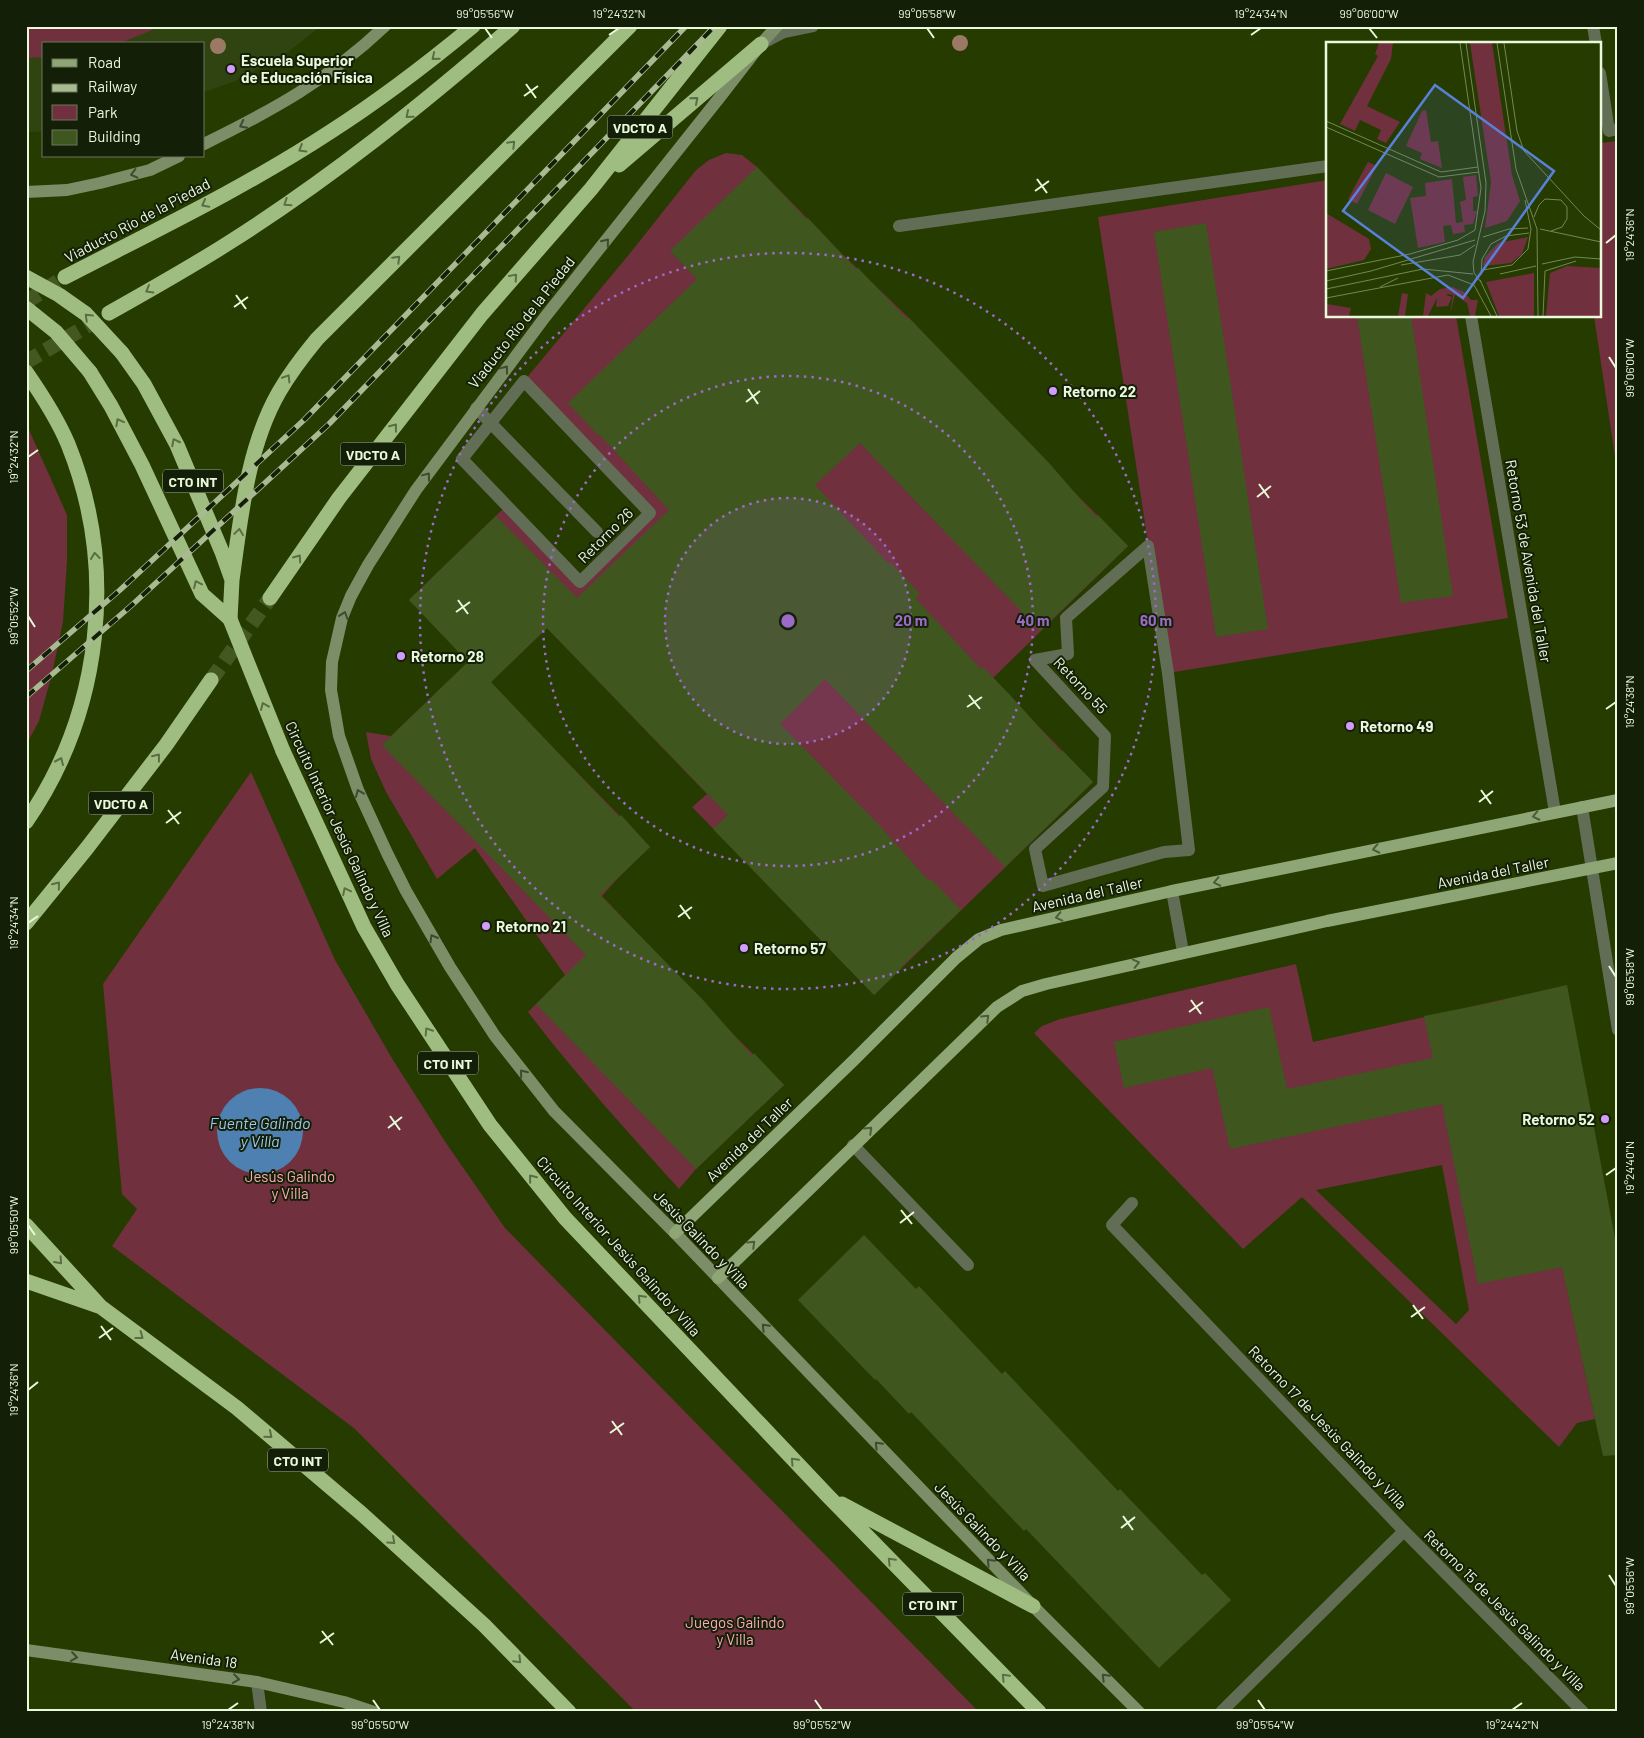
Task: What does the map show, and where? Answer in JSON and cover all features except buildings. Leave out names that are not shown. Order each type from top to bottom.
[{"type":"highway","name":"Viaducto Río de la Piedad","points":[[65,277],[248,181],[330,132],[420,69],[473,26]]},
{"type":"highway","points":[[109,313],[230,242],[327,176],[399,123],[512,26]]},
{"type":"highway","points":[[232,580],[240,525],[253,459],[265,422],[278,392],[296,365],[316,339],[630,26]]},
{"type":"highway","name":"Viaducto Río de la Piedad","points":[[270,598],[339,498],[476,322],[591,189],[720,26]]},
{"type":"highway","points":[[591,189],[761,44]]},
{"type":"highway","name":"CTO INT","points":[[26,277],[59,295],[86,314],[122,352],[144,384],[177,445],[203,503],[232,580],[230,619]]},
{"type":"highway","name":"CTO INT","points":[[26,308],[56,332],[90,372],[111,406],[142,465],[202,594],[230,619]]},
{"type":"highway","points":[[26,372],[45,399],[67,443],[80,478],[96,556],[97,605],[91,666],[77,720],[59,764],[38,804],[26,822]]},
{"type":"highway","name":"Circuito Interior Jesús Galindo y Villa","points":[[230,619],[282,751],[364,927],[397,984],[490,1125],[565,1218],[828,1496],[1039,1712]]},
{"type":"highway","name":"VDCTO A","points":[[26,923],[160,753],[211,680]]},
{"type":"highway","points":[[26,1225],[101,1307]]},
{"type":"highway","name":"CTO INT","points":[[26,1282],[101,1307],[237,1408],[362,1514],[484,1625],[569,1712]]},
{"type":"highway","points":[[828,1496],[1033,1606]]},
{"type":"main road","points":[[205,143],[278,106],[319,81],[358,52],[385,26]]},
{"type":"main road","name":"Viaducto Río de la Piedad","points":[[332,662],[342,618],[351,596],[368,565],[416,490],[545,317],[777,26]]},
{"type":"main road","points":[[26,192],[67,190],[100,183],[150,170],[175,158]]},
{"type":"main road","name":"Jesús Galindo y Villa","points":[[332,662],[331,690],[339,736],[358,790],[402,884],[450,967],[495,1036],[554,1110],[675,1233],[1033,1606],[1139,1712]]},
{"type":"main road","name":"Avenida del Taller","points":[[675,1233],[847,1067],[956,958],[979,939],[1001,930],[1172,891],[1618,800]]},
{"type":"main road","name":"Avenida del Taller","points":[[718,1278],[997,1007],[1022,991],[1183,952],[1618,863]]},
{"type":"main road","name":"Avenida 18","points":[[26,1650],[257,1682],[344,1702],[374,1712]]},
{"type":"street","points":[[761,44],[784,32],[813,26]]},
{"type":"street","points":[[1593,26],[1596,42]]},
{"type":"street","points":[[1602,87],[1609,131],[1618,129]]},
{"type":"street","points":[[900,226],[1326,166]]},
{"type":"street","name":"Retorno 53 de Avenida del Taller","points":[[1471,318],[1555,812]]},
{"type":"street","name":"Retorno 26","points":[[524,381],[650,513],[580,582],[462,459],[491,422],[524,381]]},
{"type":"street","points":[[476,408],[598,532]]},
{"type":"street","name":"Retorno 55","points":[[1148,546],[1168,672],[1189,850],[1164,852],[1043,886],[1035,849],[1103,787],[1105,736],[1035,660],[1068,654],[1066,618],[1148,546]]},
{"type":"street","points":[[1582,807],[1618,1030]]},
{"type":"street","points":[[1172,891],[1183,952]]},
{"type":"street","points":[[853,1145],[968,1265]]},
{"type":"street","name":"Retorno 17 de Jesús Galindo y Villa","points":[[1132,1204],[1112,1225],[1404,1530],[1221,1712]]},
{"type":"street","name":"Retorno 15 de Jesús Galindo y Villa","points":[[1404,1530],[1583,1712]]},
{"type":"street","points":[[257,1682],[261,1712]]},
{"type":"shaded area","name":"Escuela Superior de Educación Física","points":[[26,26],[321,26],[283,56],[233,82],[205,92],[205,42],[42,42],[42,131],[26,132]]},
{"type":"green space","points":[[26,26],[159,26],[123,42],[42,42],[42,57],[26,58]]},
{"type":"green space","points":[[1618,141],[1618,477],[1594,318],[1602,318],[1602,143]]},
{"type":"green space","points":[[726,153],[742,155],[757,167],[838,250],[909,318],[1075,493],[1128,546],[993,678],[1093,782],[874,995],[692,807],[707,794],[547,628],[490,683],[650,847],[602,896],[784,1085],[696,1169],[679,1189],[583,1080],[528,1012],[565,975],[475,848],[437,879],[386,792],[371,759],[366,732],[391,736],[469,661],[409,600],[506,506],[580,582],[650,513],[524,381],[696,170],[709,160]]},
{"type":"green space","points":[[1326,180],[1326,318],[1456,318],[1508,618],[1168,673],[1098,217]]},
{"type":"green space","points":[[26,423],[67,515],[67,561],[63,622],[52,674],[39,721],[26,745]]},
{"type":"green space","name":"Jesús Galindo y Villa","points":[[251,772],[335,960],[393,1060],[446,1143],[505,1228],[979,1712],[636,1712],[355,1429],[112,1246],[137,1209],[122,1194],[103,984]]},
{"type":"green space","points":[[1296,964],[1313,1042],[1505,999],[1595,1419],[1577,1423],[1559,1447],[1302,1197],[1243,1249],[1034,1033],[1042,1026],[1060,1019]],"holes":[[[1442,1165],[1469,1310],[1456,1324],[1316,1190]]]},
{"type":"water","name":"Fuente Galindo y Villa","points":[[260,1088],[284,1095],[296,1107],[303,1131],[296,1155],[284,1167],[260,1174],[236,1167],[224,1155],[217,1131],[224,1107],[236,1095]]},
{"type":"tunnel","points":[[26,302],[65,277]]},
{"type":"tunnel","points":[[26,362],[109,313]]},
{"type":"tunnel","points":[[211,680],[270,598]]},
{"type":"railway","points":[[26,671],[120,590],[305,419],[686,26]]},
{"type":"railway","points":[[26,697],[132,605],[329,424],[715,26]]},
{"type":"place","name":"Escuela Superior de Educación Física","points":[[231,69]]},
{"type":"place","name":"Retorno 22","points":[[1053,391]]},
{"type":"place","name":"Retorno 28","points":[[401,656]]},
{"type":"place","name":"Retorno 49","points":[[1350,726]]},
{"type":"place","name":"Retorno 21","points":[[486,926]]},
{"type":"place","name":"Retorno 57","points":[[744,948]]},
{"type":"place","name":"Retorno 52","points":[[1605,1119]]},
{"type":"park label","name":"Juegos Galindo y Villa","points":[[735,1630]]}]
